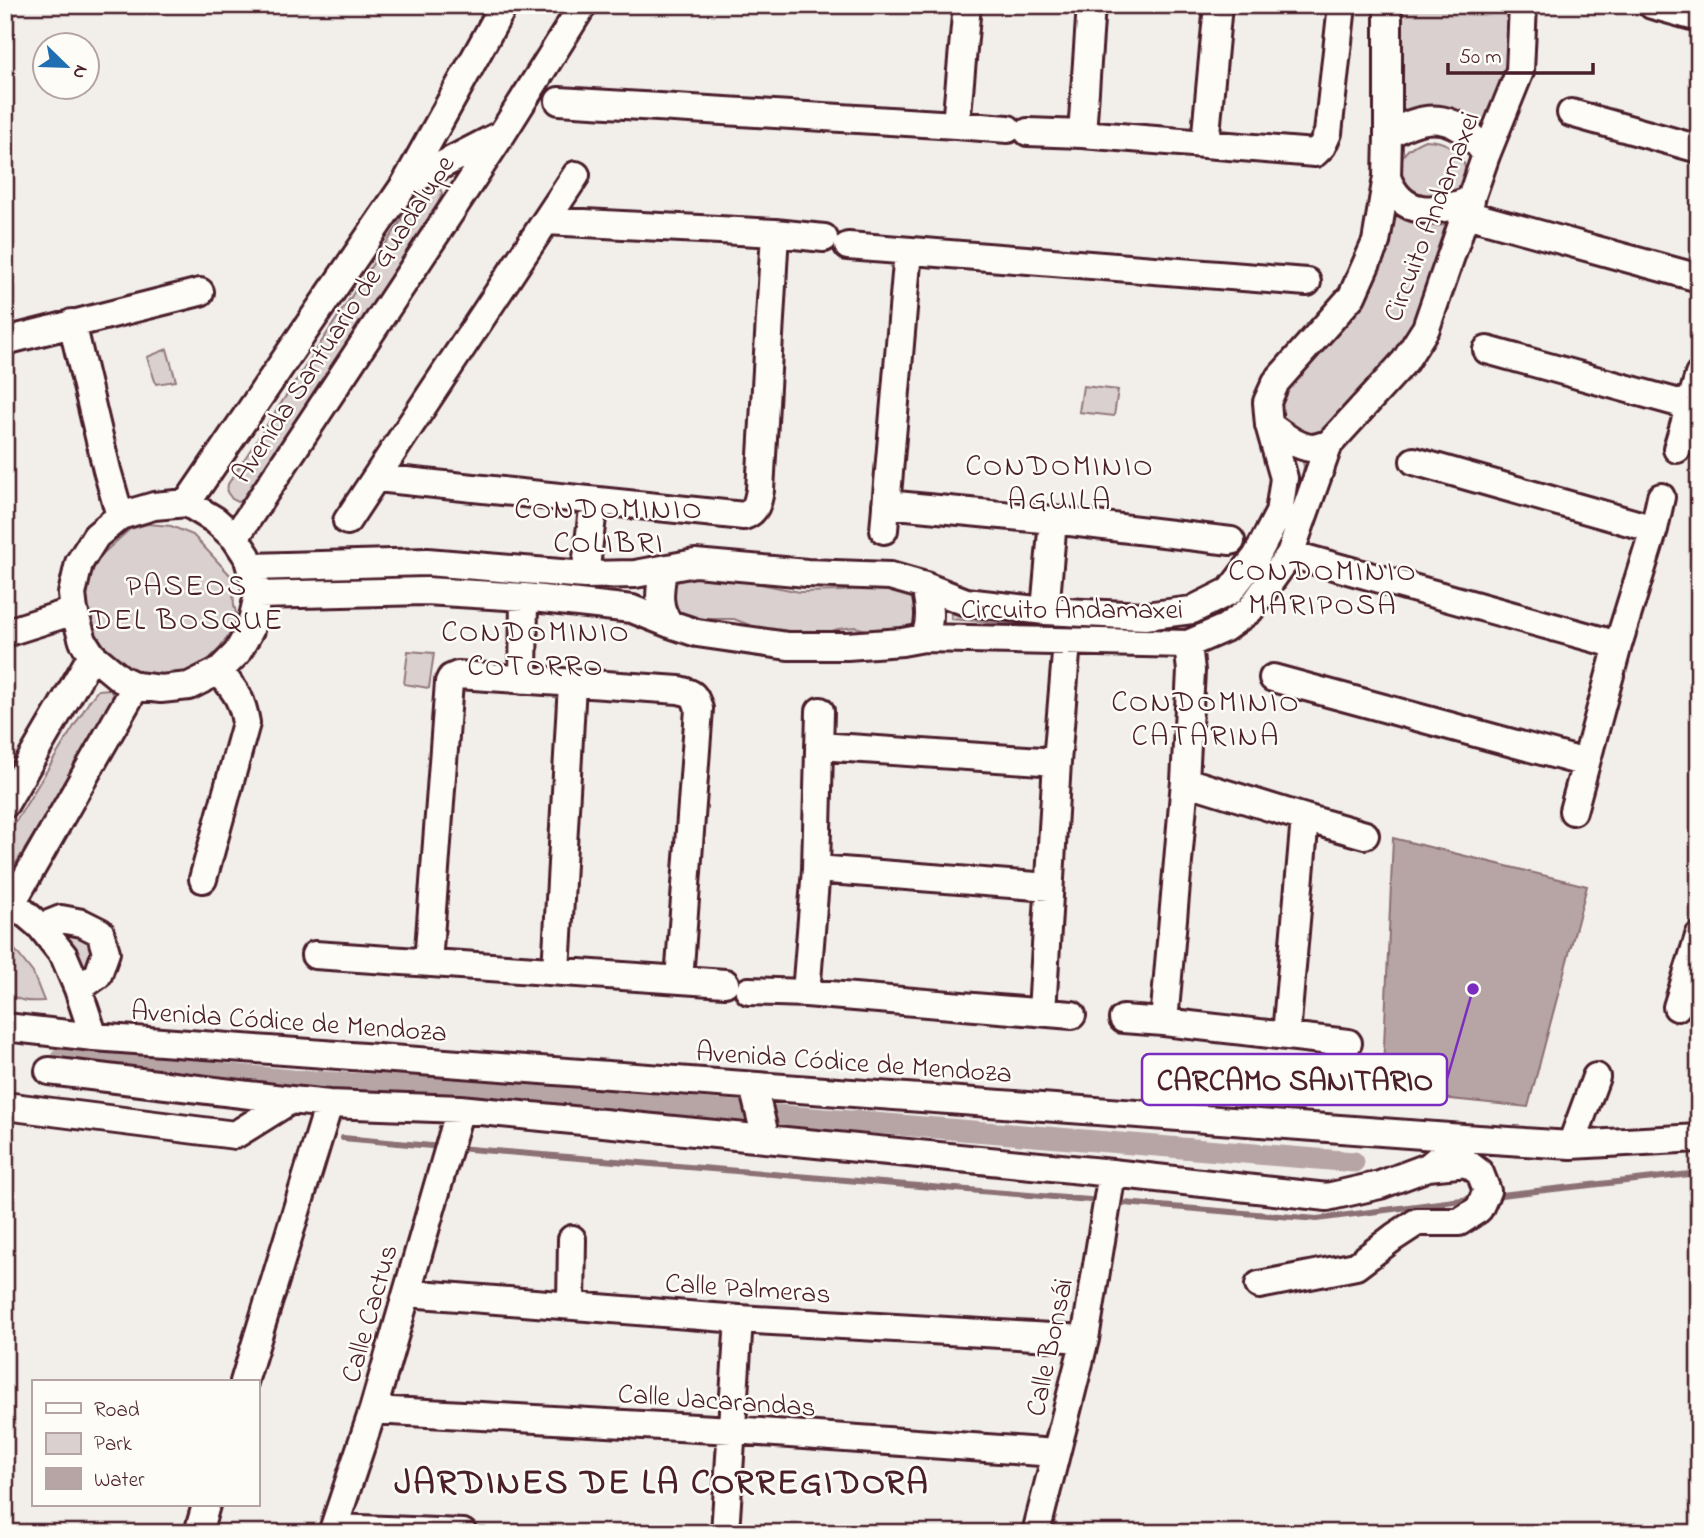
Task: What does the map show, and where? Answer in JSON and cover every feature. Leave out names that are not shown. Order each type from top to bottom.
[{"type":"street","points":[[405,184],[504,5]]},
{"type":"street","name":"Avenida Santuario de Guadalupe","points":[[235,538],[502,134],[583,5]]},
{"type":"street","points":[[956,125],[967,5]]},
{"type":"street","points":[[1082,134],[1091,5]]},
{"type":"street","points":[[1205,144],[1218,5]]},
{"type":"street","points":[[559,101],[956,125],[1315,153],[1328,133],[1342,5]]},
{"type":"street","name":"Circuito Andamaxei","points":[[251,567],[427,562],[585,575],[635,574],[695,563],[807,573],[890,576],[966,602],[1045,611],[1145,616],[1192,610],[1230,591],[1256,557],[1279,513],[1284,478],[1269,425],[1267,402],[1276,382],[1352,296],[1376,242],[1387,177],[1388,5]]},
{"type":"street","name":"Circuito Andamaxei","points":[[258,594],[426,591],[523,610],[632,609],[708,635],[788,646],[847,646],[923,638],[1066,655],[1188,644],[1225,628],[1250,610],[1290,554],[1329,444],[1405,362],[1426,328],[1473,211],[1486,155],[1520,71],[1523,5]]},
{"type":"street","points":[[1652,5],[1699,18]]},
{"type":"street","points":[[1571,113],[1699,149]]},
{"type":"street","points":[[1388,136],[1404,125],[1423,120],[1442,120],[1460,127],[1475,139],[1486,155]]},
{"type":"street","name":"Avenida Santuario de Guadalupe","points":[[187,503],[405,184],[502,134]]},
{"type":"street","points":[[436,168],[449,180],[455,205]]},
{"type":"street","points":[[347,520],[576,175]]},
{"type":"street","points":[[1387,177],[1391,189],[1403,201],[1418,209],[1436,211],[1452,207],[1473,211],[1699,278]]},
{"type":"street","points":[[546,221],[775,233],[908,251],[1307,282]]},
{"type":"street","points":[[377,478],[744,516],[754,511],[760,490],[775,233]]},
{"type":"street","points":[[884,530],[908,251]]},
{"type":"street","points":[[5,341],[200,292]]},
{"type":"street","points":[[72,323],[120,516]]},
{"type":"street","points":[[1487,350],[1690,406]]},
{"type":"street","points":[[1677,449],[1699,375]]},
{"type":"street","points":[[1269,425],[1288,439],[1313,449],[1329,444]]},
{"type":"street","points":[[1414,461],[1654,528]]},
{"type":"street","points":[[1573,811],[1661,498]]},
{"type":"street","points":[[585,575],[594,501]]},
{"type":"street","points":[[187,503],[215,520],[235,538],[247,556],[258,594],[250,630],[237,653],[219,671],[189,686],[161,689],[136,686],[121,679],[92,655],[83,641],[72,594],[79,563],[96,536],[120,516],[154,506],[187,503]]},
{"type":"street","points":[[886,504],[1231,541]]},
{"type":"street","points":[[1045,611],[1053,520]]},
{"type":"street","points":[[1290,554],[1618,645]]},
{"type":"street","points":[[663,570],[659,596],[666,620],[670,624]]},
{"type":"street","points":[[923,638],[930,619],[925,586]]},
{"type":"street","points":[[523,610],[523,680]]},
{"type":"street","points":[[5,632],[74,611]]},
{"type":"street","points":[[1164,1022],[1185,780],[1191,671],[1188,644]]},
{"type":"street","points":[[5,804],[92,655]]},
{"type":"street","points":[[1042,1012],[1066,655]]},
{"type":"street","points":[[203,879],[246,723],[244,708],[238,695],[219,671]]},
{"type":"street","points":[[428,963],[449,682],[458,675],[678,690],[689,692],[695,697],[699,709],[679,980]]},
{"type":"street","points":[[1273,678],[1586,763]]},
{"type":"street","points":[[556,971],[572,684]]},
{"type":"street","points":[[94,1037],[64,956],[41,927],[9,909],[136,686]]},
{"type":"street","points":[[806,993],[816,869],[820,711]]},
{"type":"street","points":[[819,746],[1057,762]]},
{"type":"street","points":[[1185,780],[1365,835]]},
{"type":"street","points":[[1286,1035],[1306,818]]},
{"type":"street","points":[[816,869],[1049,887]]},
{"type":"street","points":[[41,927],[61,919],[82,923],[100,932],[106,952],[98,975],[78,989]]},
{"type":"street","points":[[1677,1007],[1698,942]]},
{"type":"street","points":[[315,955],[679,980],[1072,1015]]},
{"type":"street","points":[[1123,1018],[1348,1043]]},
{"type":"street","name":"Avenida Códice de Mendoza","points":[[7,1026],[94,1037],[1464,1138],[1572,1144],[1699,1138]]},
{"type":"street","points":[[49,1071],[328,1104],[460,1109],[1112,1173],[1327,1197],[1380,1185],[1428,1167],[1467,1163],[1480,1173],[1487,1191],[1479,1209],[1459,1222],[1417,1222],[1356,1266],[1259,1285]]},
{"type":"street","points":[[1572,1144],[1596,1077]]},
{"type":"street","points":[[753,1086],[766,1139]]},
{"type":"street","points":[[5,1106],[235,1135],[291,1100]]},
{"type":"street","points":[[245,1380],[328,1104]]},
{"type":"street","name":"Calle Cactus","points":[[333,1531],[373,1410],[460,1109]]},
{"type":"street","points":[[1428,1167],[1464,1138]]},
{"type":"street","name":"Calle Bonsái","points":[[1036,1533],[1085,1339],[1112,1173]]},
{"type":"street","points":[[571,1306],[572,1239]]},
{"type":"street","name":"Calle Palmeras","points":[[407,1293],[739,1319],[1085,1339]]},
{"type":"street","points":[[725,1533],[739,1319]]},
{"type":"street","name":"Calle Jacarandas","points":[[373,1410],[1056,1452]]},
{"type":"street","points":[[198,1533],[206,1506]]},
{"type":"street","points":[[333,1531],[463,1533]]},
{"type":"green space","points":[[1396,5],[1512,5],[1508,58],[1480,132],[1460,116],[1441,107],[1421,107],[1397,117]]},
{"type":"green space","points":[[1425,140],[1450,146],[1464,162],[1464,183],[1448,203],[1405,194],[1400,168],[1403,155]]},
{"type":"green space","points":[[428,184],[438,185],[442,193],[438,203],[245,500],[238,502],[232,499],[227,492],[228,484],[420,192]]},
{"type":"green space","points":[[1392,210],[1420,224],[1451,224],[1412,332],[1392,365],[1320,435],[1295,431],[1277,413],[1282,392],[1347,324],[1364,298]]},
{"type":"green space","points":[[167,349],[176,381],[156,384],[147,357]]},
{"type":"green space","points":[[1083,386],[1118,390],[1114,416],[1079,412]]},
{"type":"green space","points":[[1302,456],[1312,457],[1280,559],[1244,602],[1203,624],[1161,634],[951,619],[951,613],[1119,629],[1160,626],[1263,567],[1278,544],[1295,507],[1304,467]]},
{"type":"green space","points":[[148,524],[171,526],[193,535],[232,577],[237,617],[231,632],[202,666],[188,674],[155,679],[122,664],[95,636],[81,599],[98,558],[130,529]]},
{"type":"green space","points":[[716,575],[800,592],[843,591],[876,584],[921,598],[919,629],[882,634],[855,627],[838,629],[811,638],[770,633],[734,619],[683,616],[672,605],[671,589],[682,577]]},
{"type":"green space","points":[[408,651],[434,653],[429,688],[404,684]]},
{"type":"green space","points":[[110,689],[115,700],[110,711],[5,881],[5,839],[90,700],[98,690]]},
{"type":"green space","points":[[66,933],[85,937],[91,948],[89,963],[84,966],[73,956],[66,942]]},
{"type":"green space","points":[[15,950],[33,973],[44,1001],[23,1001],[5,991],[5,960]]},
{"type":"water","points":[[1393,838],[1587,886],[1528,1107],[1382,1092]]},
{"type":"waterway","points":[[61,1058],[293,1080],[475,1090],[744,1112]]},
{"type":"waterway","points":[[776,1115],[1354,1162]]},
{"type":"waterway","points":[[343,1138],[442,1147]]},
{"type":"waterway","points":[[457,1148],[1102,1201]]},
{"type":"waterway","points":[[1492,1196],[1699,1173]]},
{"type":"waterway","points":[[1112,1202],[1317,1219],[1477,1198]]},
{"type":"place","name":"CARCAMO SANITARIO","points":[[1473,989]]},
{"type":"district","name":"CONDOMINIO AGUILA","points":[[1060,482]]},
{"type":"district","name":"CONDOMINIO COLIBRI","points":[[609,525]]},
{"type":"district","name":"CONDOMINIO MARIPOSA","points":[[1323,587]]},
{"type":"district","name":"PASEOS DEL BOSQUE","points":[[187,602]]},
{"type":"district","name":"CONDOMINIO COTORRO","points":[[536,648]]},
{"type":"district","name":"CONDOMINIO CATARINA","points":[[1206,718]]},
{"type":"district","name":"JARDINES DE LA CORREGIDORA","points":[[662,1481]]}]
